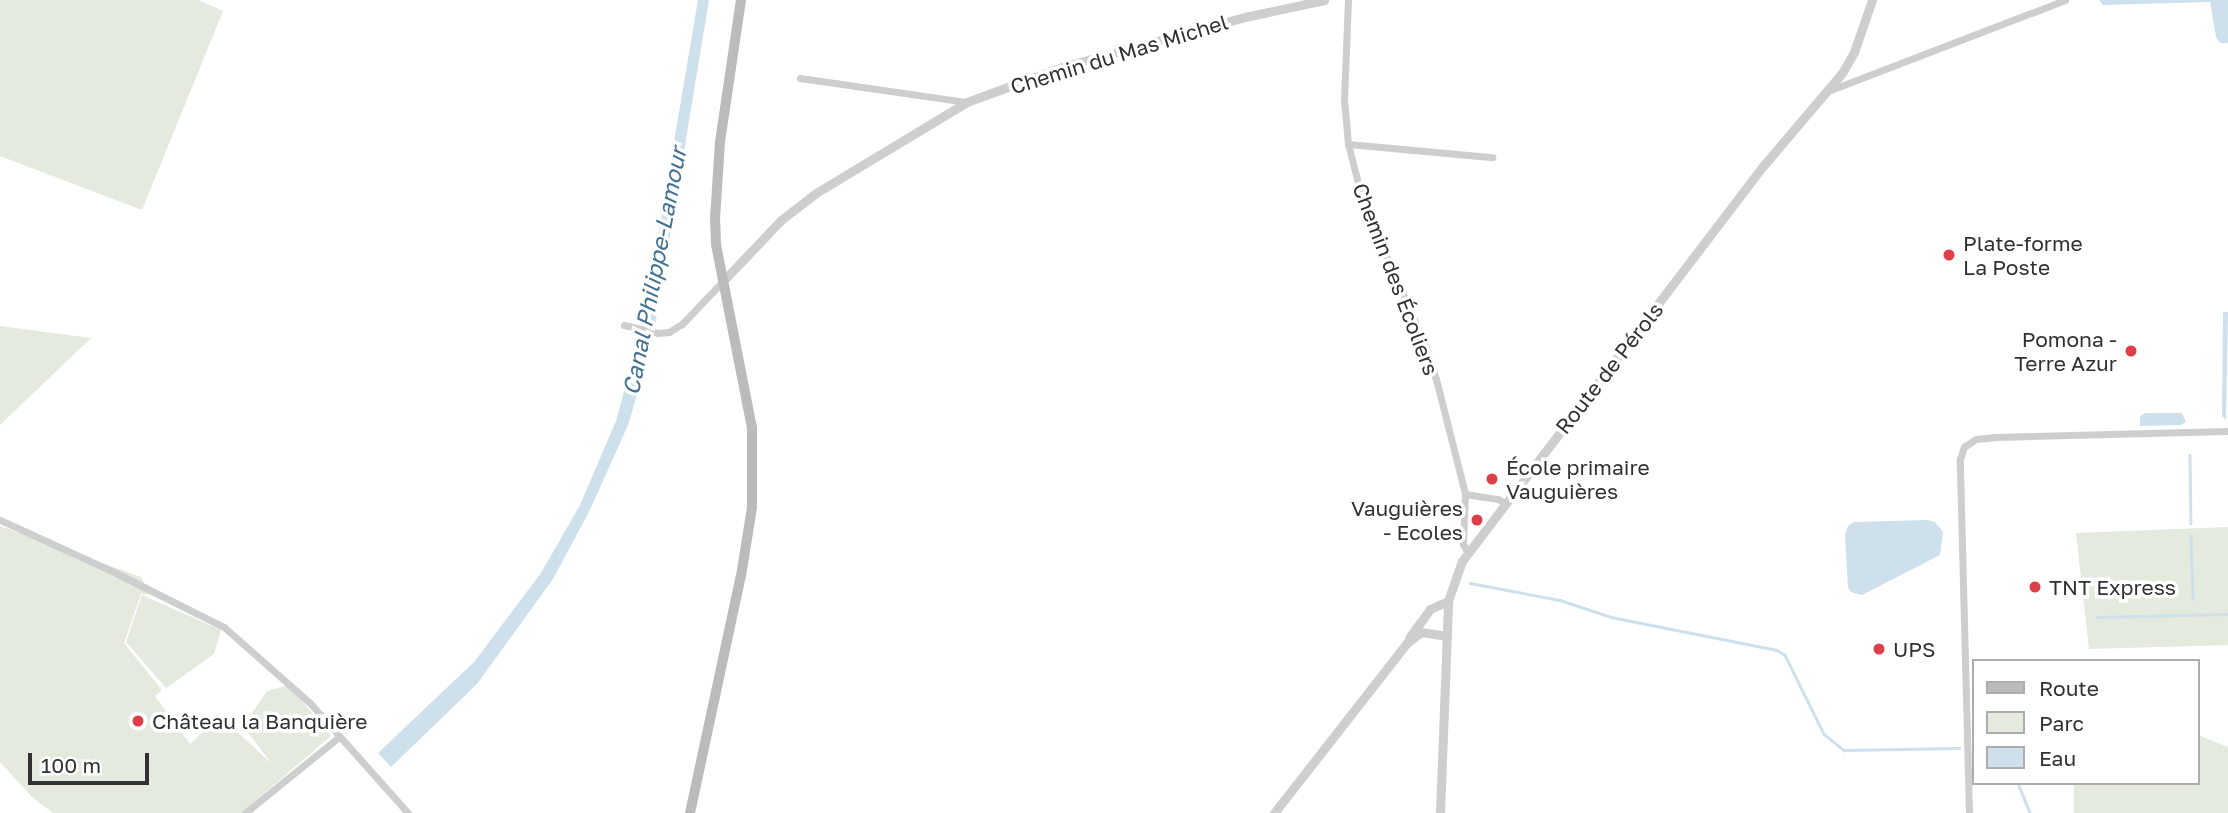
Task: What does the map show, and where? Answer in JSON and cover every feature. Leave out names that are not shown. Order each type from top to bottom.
[{"type":"main road","points":[[690,813],[741,576],[752,507],[752,428],[715,231],[716,181],[741,0]]},
{"type":"street","name":"Chemin du Mas Michel","points":[[723,281],[780,220],[816,193],[967,102],[1062,67],[1245,17],[1324,0]]},
{"type":"street","name":"Chemin des Écoliers","points":[[1348,0],[1344,99],[1348,144],[1358,183],[1382,246],[1425,344],[1465,494],[1463,544],[1468,553]]},
{"type":"street","name":"Route de Pérols","points":[[1440,813],[1448,601],[1455,576],[1504,503],[1765,165],[1827,92],[1854,52],[1872,0]]},
{"type":"street","points":[[1827,92],[2065,0]]},
{"type":"street","points":[[800,78],[967,102]]},
{"type":"street","points":[[1348,144],[1492,156]]},
{"type":"street","points":[[624,325],[658,333],[669,332],[682,324],[723,281]]},
{"type":"street","points":[[1969,813],[1960,459],[1964,447],[1976,439],[1996,437],[2228,431]]},
{"type":"street","points":[[1465,494],[1499,499],[1504,503]]},
{"type":"street","points":[[0,520],[114,572],[224,627],[310,703],[408,813]]},
{"type":"street","points":[[1274,813],[1407,643],[1430,609],[1448,601]]},
{"type":"street","points":[[1407,643],[1421,632],[1447,636]]},
{"type":"street","points":[[244,813],[339,737]]},
{"type":"green space","points":[[0,0],[198,0],[223,11],[142,210],[0,156]]},
{"type":"green space","points":[[0,326],[91,338],[0,425]]},
{"type":"green space","points":[[0,526],[141,577],[150,594],[141,594],[124,643],[162,690],[155,696],[190,744],[220,716],[272,764],[243,726],[267,691],[289,685],[331,736],[241,813],[53,813],[34,799],[0,762]]},
{"type":"green space","points":[[2228,527],[2228,645],[2089,649],[2076,533]]},
{"type":"green space","points":[[142,595],[221,630],[214,654],[166,688],[126,642]]},
{"type":"green space","points":[[2200,736],[2228,747],[2228,813],[2074,813],[2074,785],[2200,785]]},
{"type":"water","name":"Canal Philippe-Lamour","points":[[698,0],[709,0],[652,345],[628,425],[590,510],[553,579],[477,684],[391,767],[378,753],[475,661],[541,573],[580,505],[616,421],[644,319]]},
{"type":"water","points":[[2099,0],[2228,0],[2228,43],[2220,43],[2216,37],[2210,2],[2103,5]]},
{"type":"water","points":[[2223,312],[2228,312],[2226,420],[2222,416]]},
{"type":"water","points":[[2146,413],[2182,413],[2186,422],[2181,425],[2140,426],[2140,416]]},
{"type":"water","points":[[1854,522],[1935,522],[1943,532],[1940,555],[1862,595],[1851,592],[1848,587],[1845,535],[1848,526]]},
{"type":"waterway","points":[[2190,455],[2191,523]]},
{"type":"waterway","points":[[2191,536],[2193,599]]},
{"type":"waterway","points":[[1470,583],[1560,600],[1611,617],[1777,650],[1785,655],[1824,734],[1844,750],[1959,748]]},
{"type":"waterway","points":[[2097,617],[2228,614]]},
{"type":"waterway","points":[[2019,785],[2030,813]]},
{"type":"place","name":"Plate-forme La Poste","points":[[1949,255]]},
{"type":"place","name":"Pomona - Terre Azur","points":[[2131,351]]},
{"type":"place","name":"École primaire Vauguières","points":[[1492,479]]},
{"type":"place","name":"Vauguières - Ecoles","points":[[1477,520]]},
{"type":"place","name":"TNT Express","points":[[2035,587]]},
{"type":"place","name":"UPS","points":[[1879,649]]},
{"type":"place","name":"Château la Banquière","points":[[138,721]]}]
